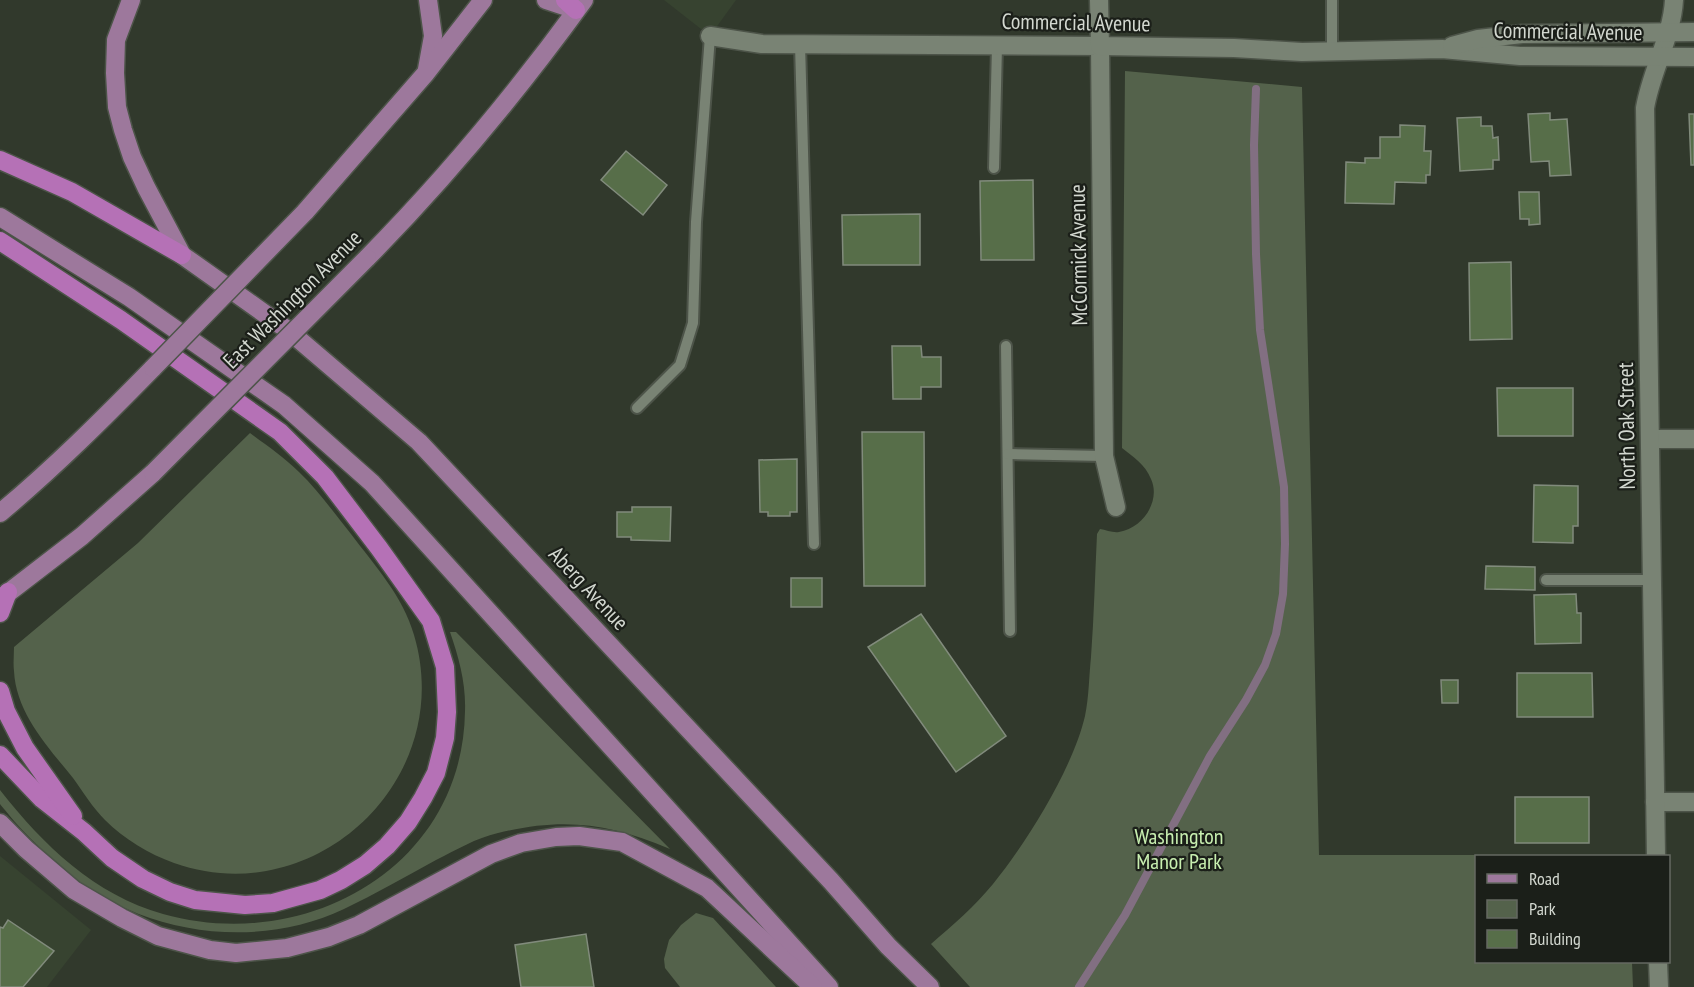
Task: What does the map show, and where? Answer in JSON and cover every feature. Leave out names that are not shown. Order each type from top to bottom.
[{"type":"highway","points":[[0,160],[72,192],[182,255]]},
{"type":"highway","points":[[0,241],[121,320],[280,432],[325,477],[431,621],[445,667],[447,712],[445,738],[436,773],[408,822],[387,846],[365,865],[341,880],[320,890],[273,903],[245,905],[195,900],[170,892],[143,879],[112,858],[84,832],[42,799],[0,755]]},
{"type":"highway","points":[[0,613],[4,596]]},
{"type":"highway","points":[[0,691],[6,711],[25,748],[84,832]]},
{"type":"main road","points":[[130,0],[116,40],[117,107],[132,157],[182,255]]},
{"type":"main road","points":[[426,73],[433,36],[428,0]]},
{"type":"main road","points":[[0,513],[32,487],[93,429],[306,212],[426,73],[483,0]]},
{"type":"main road","points":[[546,0],[575,3]]},
{"type":"main road","name":"East Washington Avenue","points":[[4,596],[82,536],[153,473],[367,258],[440,180],[524,80],[575,3]]},
{"type":"main road","points":[[0,217],[129,297],[284,405],[372,483],[829,987]]},
{"type":"main road","name":"Aberg Avenue","points":[[182,255],[289,331],[419,442],[831,881],[888,946],[930,987]]},
{"type":"main road","points":[[0,823],[26,849],[74,890],[122,918],[159,936],[210,950],[236,953],[286,948],[329,937],[359,925],[490,854],[521,843],[579,836],[622,842],[707,888],[813,987]]},
{"type":"street","name":"McCormick Avenue","points":[[1099,0],[1104,456],[1116,507]]},
{"type":"street","name":"North Oak Street","points":[[1656,855],[1645,108],[1674,13],[1674,0]]},
{"type":"street","name":"Commercial Avenue","points":[[1442,49],[1478,39],[1522,34],[1694,32]]},
{"type":"street","name":"Commercial Avenue","points":[[710,36],[762,44],[1100,46],[1234,48],[1274,51],[1442,49],[1520,56],[1694,57]]},
{"type":"street","points":[[1651,440],[1694,439]]},
{"type":"street","points":[[1654,802],[1694,802]]},
{"type":"street","points":[[1658,963],[1659,987]]},
{"type":"lane","points":[[1332,0],[1332,51]]},
{"type":"lane","points":[[637,408],[680,365],[693,323],[696,222],[710,36]]},
{"type":"lane","points":[[800,44],[814,544]]},
{"type":"lane","points":[[994,168],[997,46]]},
{"type":"lane","points":[[1006,346],[1010,631]]},
{"type":"lane","points":[[1008,454],[1104,456]]},
{"type":"lane","points":[[1546,580],[1652,580]]},
{"type":"shaded area","points":[[664,0],[736,0],[710,36]]},
{"type":"shaded area","points":[[0,856],[91,930],[47,987],[0,987]]},
{"type":"green space","name":"Washington Manor Park","points":[[1125,71],[1302,87],[1319,855],[1475,855],[1475,963],[1632,963],[1633,987],[970,987],[931,944],[971,908],[1006,867],[1034,826],[1060,781],[1079,736],[1088,694],[1097,534],[1100,529],[1119,532],[1136,525],[1148,512],[1154,496],[1151,479],[1145,469],[1122,448]]},
{"type":"green space","points":[[250,433],[287,461],[306,479],[396,594],[414,635],[422,688],[414,738],[394,784],[363,822],[323,851],[277,869],[227,873],[174,863],[137,845],[112,827],[88,800],[44,742],[27,715],[16,686],[14,647],[138,543]]},
{"type":"green space","points":[[450,632],[456,632],[670,849],[627,833],[586,825],[565,824],[522,828],[474,841],[344,909],[307,923],[269,930],[230,932],[191,928],[153,919],[117,904],[83,885],[53,860],[0,804],[0,790],[34,830],[72,866],[115,894],[163,914],[217,923],[270,921],[320,909],[366,886],[406,855],[437,815],[457,766],[465,711],[461,671]]},
{"type":"green space","points":[[696,913],[713,918],[776,987],[680,987],[665,968],[664,959],[669,940],[681,925]]},
{"type":"building","points":[[1550,113],[1550,120],[1567,119],[1571,175],[1550,176],[1549,161],[1531,162],[1528,114]]},
{"type":"building","points":[[1689,114],[1694,114],[1694,165],[1691,165]]},
{"type":"building","points":[[1481,117],[1481,126],[1492,126],[1493,138],[1498,137],[1499,160],[1493,160],[1493,169],[1460,171],[1457,118]]},
{"type":"building","points":[[1400,125],[1425,126],[1424,151],[1431,151],[1430,175],[1426,175],[1426,183],[1395,182],[1394,204],[1345,203],[1346,162],[1365,163],[1365,158],[1380,158],[1380,137],[1400,137]]},
{"type":"building","points":[[626,151],[667,185],[643,215],[601,180]]},
{"type":"building","points":[[1033,180],[1034,260],[981,260],[980,181]]},
{"type":"building","points":[[1519,192],[1539,192],[1540,224],[1529,225],[1529,219],[1520,219]]},
{"type":"building","points":[[920,214],[920,265],[843,265],[842,215]]},
{"type":"building","points":[[1511,262],[1512,339],[1470,340],[1469,263]]},
{"type":"building","points":[[892,346],[921,346],[922,357],[941,357],[941,387],[921,387],[921,399],[893,399]]},
{"type":"building","points":[[1497,388],[1573,388],[1573,436],[1498,436]]},
{"type":"building","points":[[862,432],[924,432],[925,586],[864,586]]},
{"type":"building","points":[[797,459],[797,512],[790,512],[790,516],[768,516],[768,512],[760,512],[759,460]]},
{"type":"building","points":[[1534,485],[1578,486],[1578,526],[1573,526],[1573,543],[1533,542]]},
{"type":"building","points":[[632,507],[671,507],[670,541],[631,540],[631,537],[617,537],[617,512],[632,512]]},
{"type":"building","points":[[1486,566],[1535,567],[1535,590],[1485,589]]},
{"type":"building","points":[[791,578],[822,578],[822,607],[791,607]]},
{"type":"building","points":[[1576,594],[1577,613],[1581,613],[1581,643],[1535,644],[1534,595]]},
{"type":"building","points":[[921,614],[1006,736],[956,772],[868,647]]},
{"type":"building","points":[[1517,673],[1592,673],[1593,717],[1517,717]]},
{"type":"building","points":[[1441,680],[1458,680],[1458,703],[1442,703]]},
{"type":"building","points":[[1515,797],[1589,797],[1589,843],[1515,843]]},
{"type":"building","points":[[8,920],[54,951],[23,987],[0,987],[0,927],[3,928]]},
{"type":"building","points":[[586,934],[594,987],[521,987],[515,945]]},
{"type":"waterway","points":[[1079,987],[1125,915],[1210,756],[1246,700],[1265,665],[1276,634],[1283,594],[1284,487],[1260,330],[1254,145],[1256,89]]}]
